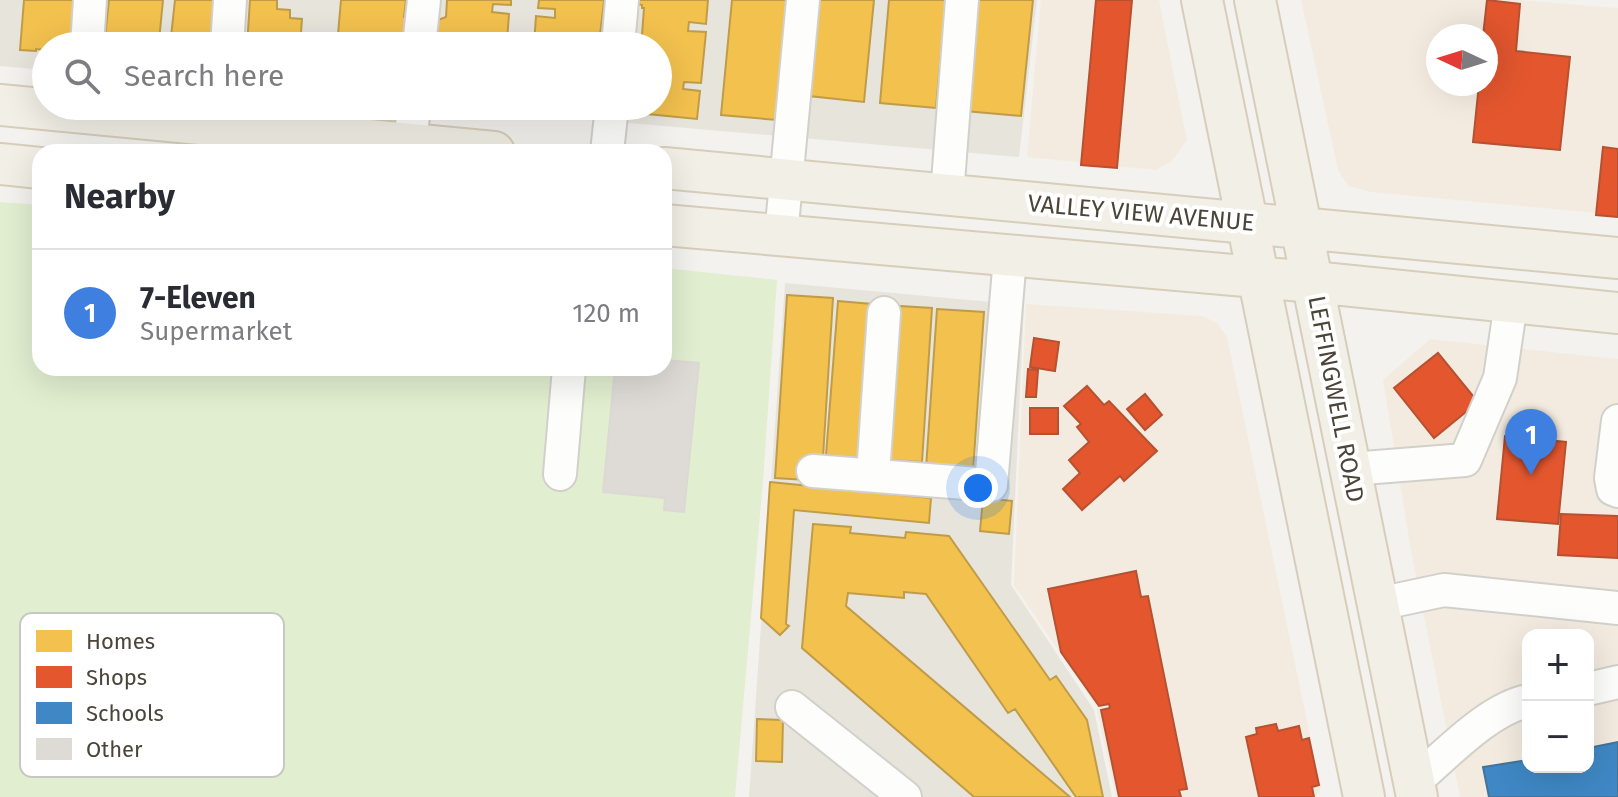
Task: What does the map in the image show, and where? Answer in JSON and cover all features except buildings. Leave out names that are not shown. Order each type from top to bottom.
[{"type":"main road","points":[[1202,0],[1364,797]]},
{"type":"main road","name":"LEFFINGWELL ROAD","points":[[1255,0],[1416,790]]},
{"type":"main road","points":[[0,105],[32,107]]},
{"type":"main road","points":[[306,120],[412,125],[470,144]]},
{"type":"main road","points":[[0,164],[32,167]]},
{"type":"main road","name":"VALLEY VIEW AVENUE","points":[[672,169],[1618,258]]},
{"type":"main road","points":[[672,226],[1313,282],[1618,313]]},
{"type":"lane","points":[[88,32],[90,0]]},
{"type":"lane","points":[[228,32],[230,0]]},
{"type":"lane","points":[[421,32],[424,0]]},
{"type":"lane","points":[[619,32],[622,0]]},
{"type":"lane","points":[[781,236],[803,0]]},
{"type":"lane","points":[[947,195],[962,0]]},
{"type":"lane","points":[[608,144],[610,120]]},
{"type":"lane","points":[[813,471],[991,485],[1010,257]]},
{"type":"lane","points":[[1351,469],[1465,460],[1500,378],[1511,303]]},
{"type":"lane","points":[[873,475],[884,313]]},
{"type":"lane","points":[[560,474],[568,376]]},
{"type":"lane","points":[[1618,421],[1611,478],[1613,489],[1618,491]]},
{"type":"lane","points":[[1378,604],[1444,590],[1618,608]]},
{"type":"lane","points":[[1594,688],[1618,682]]},
{"type":"lane","points":[[1416,790],[1467,736],[1497,715],[1522,704]]},
{"type":"lane","points":[[792,707],[905,797]]},
{"type":"shaded area","points":[[0,0],[1037,0],[1019,157],[595,120],[672,120],[672,32],[32,32],[32,69],[0,66]]},
{"type":"shaded area","points":[[1041,0],[1159,0],[1187,140],[1172,161],[1156,170],[1027,157]]},
{"type":"shaded area","points":[[1301,0],[1517,0],[1618,8],[1618,215],[1371,192],[1348,186],[1338,170]]},
{"type":"shaded area","points":[[785,283],[1024,305],[1011,585],[1094,710],[1112,797],[749,797]]},
{"type":"shaded area","points":[[1026,304],[1203,316],[1218,324],[1227,337],[1321,788],[1315,797],[1116,797],[1096,706],[1014,585]]},
{"type":"shaded area","points":[[1430,339],[1618,359],[1618,797],[1460,797],[1411,551],[1383,380]]},
{"type":"green space","points":[[0,202],[32,204],[32,376],[672,376],[672,269],[777,280],[735,797],[0,797]]},
{"type":"place","name":"7-Eleven","points":[[1531,475]]}]
